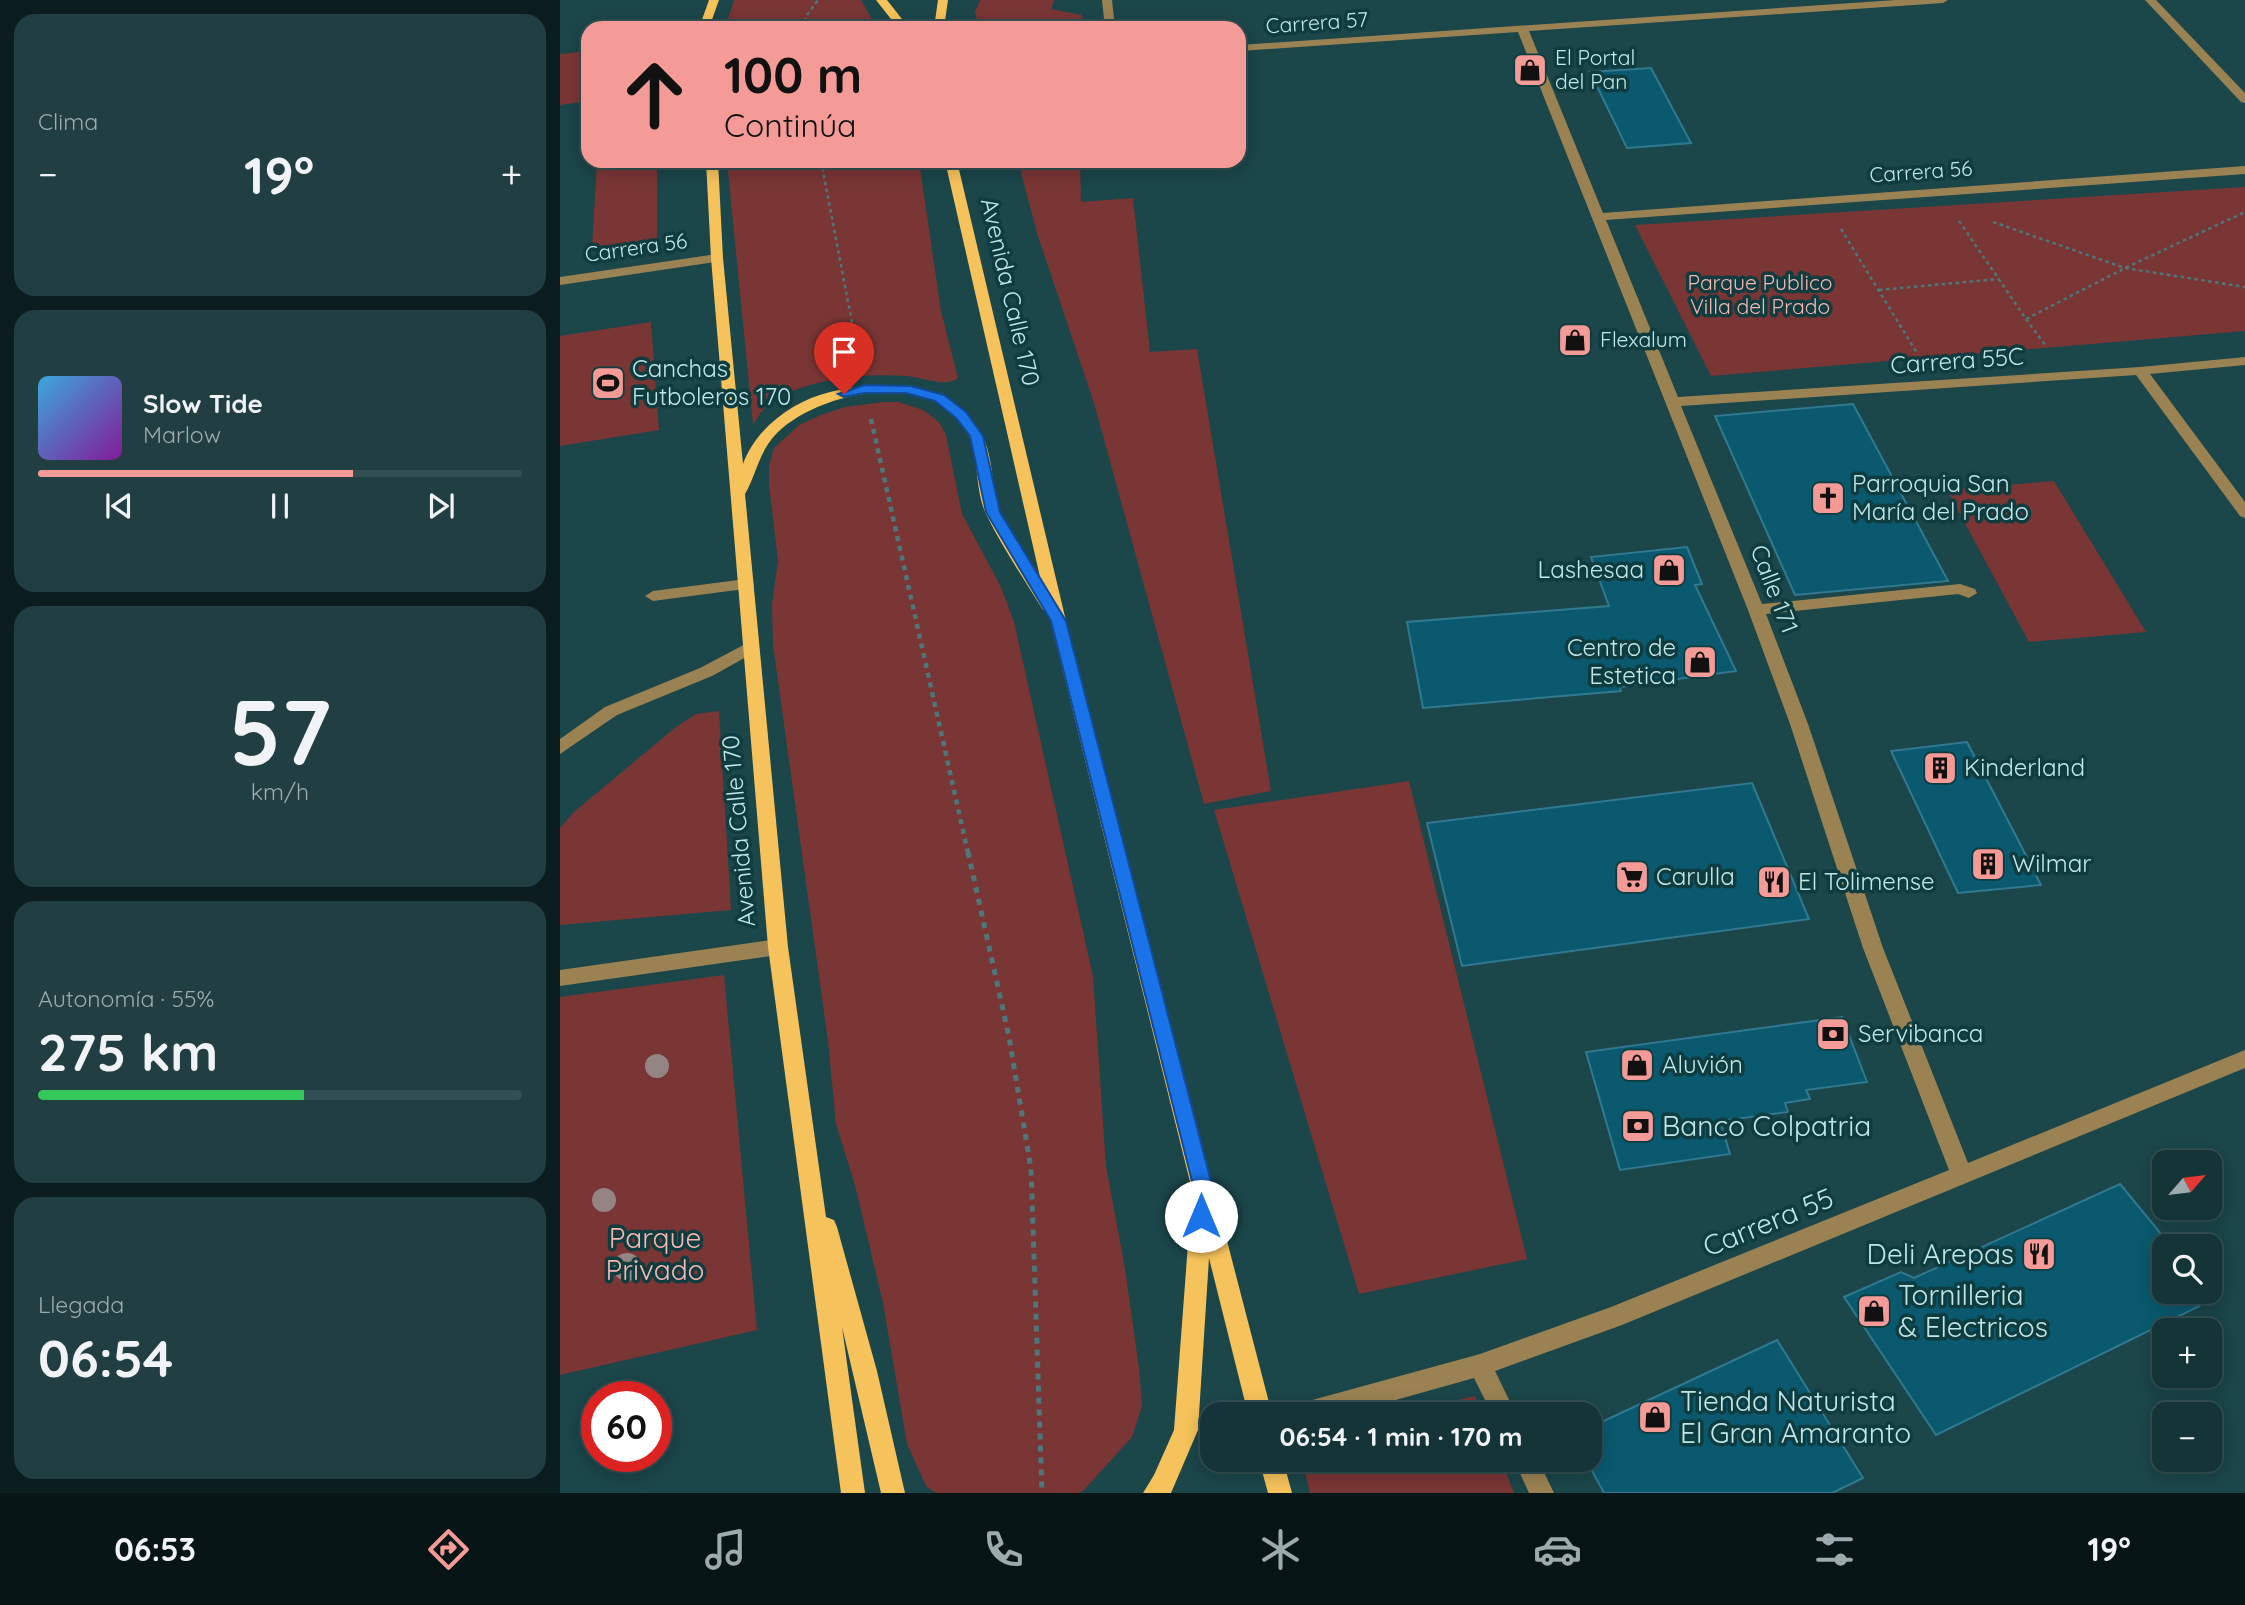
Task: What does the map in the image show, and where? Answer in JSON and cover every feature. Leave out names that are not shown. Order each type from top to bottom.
[{"type":"main road","points":[[700,0],[703,21]]},
{"type":"main road","points":[[706,21],[714,0]]},
{"type":"main road","points":[[881,0],[898,21]]},
{"type":"main road","points":[[940,21],[943,0]]},
{"type":"main road","name":"Avenida Calle 170","points":[[712,168],[717,258],[778,947],[853,1493]]},
{"type":"main road","name":"Avenida Calle 170","points":[[953,168],[1058,621],[1257,1402]]},
{"type":"main road","points":[[738,496],[755,451],[772,430],[793,413],[824,398],[864,389],[907,389],[939,398],[961,415],[976,436],[993,512],[1058,621]]},
{"type":"main road","points":[[807,1153],[865,1371],[893,1493]]},
{"type":"main road","points":[[1155,1493],[1163,1484],[1186,1430],[1203,1189]]},
{"type":"main road","points":[[1274,1472],[1280,1493]]},
{"type":"street","points":[[1107,0],[1110,21]]},
{"type":"street","name":"Carrera 57","points":[[1246,48],[1943,0]]},
{"type":"street","points":[[2150,0],[2245,100]]},
{"type":"street","name":"Calle 171","points":[[1522,28],[1756,610],[1799,724],[1873,948],[1962,1175]]},
{"type":"street","name":"Carrera 56","points":[[1599,217],[2245,170]]},
{"type":"street","name":"Carrera 56","points":[[560,281],[717,258]]},
{"type":"street","name":"Carrera 55C","points":[[1671,402],[2140,371],[2245,361]]},
{"type":"street","points":[[2140,371],[2245,513]]},
{"type":"street","points":[[653,596],[746,584]]},
{"type":"street","points":[[1756,610],[1960,589],[1969,593]]},
{"type":"street","points":[[560,748],[611,711],[706,673],[751,647]]},
{"type":"street","points":[[560,978],[778,947]]},
{"type":"street","name":"Carrera 55","points":[[1348,1402],[1480,1365],[1614,1317],[2245,1059]]},
{"type":"street","points":[[1480,1365],[1498,1402]]},
{"type":"street","points":[[1531,1472],[1542,1493]]},
{"type":"path","points":[[805,21],[818,0]]},
{"type":"path","points":[[822,168],[864,389],[1009,1037],[1031,1169],[1042,1493]]},
{"type":"path","points":[[2026,319],[2125,268],[2245,212]]},
{"type":"path","points":[[1956,216],[2047,348]]},
{"type":"path","points":[[1986,219],[2125,268],[2245,287]]},
{"type":"path","points":[[1838,224],[1920,359]]},
{"type":"path","points":[[1878,290],[2000,279]]},
{"type":"green space","points":[[734,0],[861,0],[873,21],[727,21]]},
{"type":"green space","points":[[980,0],[1054,0],[1051,9],[1082,15],[1083,21],[977,21],[975,12]]},
{"type":"green space","points":[[581,52],[581,102],[560,105],[560,54]]},
{"type":"green space","points":[[597,168],[657,168],[657,240],[592,248]]},
{"type":"green space","points":[[728,168],[920,168],[941,311],[958,378],[940,382],[906,376],[873,376],[821,382],[774,400],[762,411],[753,425]]},
{"type":"green space","points":[[1020,168],[1080,168],[1081,202],[1133,198],[1150,352],[1197,349],[1271,791],[1204,804],[1094,403],[1037,233]]},
{"type":"green space","name":"Parque Publico Villa del Prado","points":[[2245,187],[2245,331],[1711,376],[1635,225]]},
{"type":"green space","name":"Canchas Futboleros 170","points":[[651,322],[659,430],[560,446],[560,336]]},
{"type":"green space","points":[[899,402],[923,410],[939,422],[946,435],[962,514],[1001,587],[1014,622],[1093,976],[1106,1166],[1125,1269],[1142,1406],[1132,1437],[1083,1491],[1078,1493],[936,1493],[926,1486],[907,1444],[883,1303],[855,1185],[836,1124],[828,1041],[773,645],[772,604],[778,561],[769,466],[774,448],[799,425],[845,407]]},
{"type":"green space","points":[[2054,481],[2146,632],[2029,642],[1947,490]]},
{"type":"green space","points":[[719,711],[731,910],[560,925],[560,828],[574,812],[676,727],[696,714]]},
{"type":"green space","points":[[1409,781],[1527,1259],[1359,1294],[1214,810]]},
{"type":"green space","name":"Parque Privado","points":[[724,975],[757,1330],[560,1375],[560,997]]},
{"type":"green space","points":[[1475,1396],[1477,1402],[1449,1402]]},
{"type":"green space","points":[[1305,1472],[1506,1472],[1514,1493],[1310,1493]]},
{"type":"building","points":[[1651,68],[1691,143],[1627,148],[1590,72]]},
{"type":"building","name":"Parroquia San María del Prado","points":[[1853,404],[1948,581],[1795,595],[1715,416]]},
{"type":"building","points":[[1687,547],[1702,584],[1695,585],[1736,671],[1620,687],[1621,691],[1423,708],[1407,622],[1609,606],[1591,557]]},
{"type":"building","points":[[1967,742],[2041,885],[1958,893],[1891,751]]},
{"type":"building","points":[[1752,783],[1809,919],[1462,966],[1427,823]]},
{"type":"building","points":[[1842,1017],[1867,1082],[1806,1090],[1810,1099],[1785,1103],[1788,1112],[1720,1121],[1730,1154],[1620,1170],[1586,1052]]},
{"type":"building","points":[[2120,1184],[2161,1234],[2152,1234],[2152,1304],[2204,1304],[2175,1318],[2152,1318],[2152,1329],[1936,1435],[1844,1297],[1901,1272],[1914,1278]]},
{"type":"building","points":[[1777,1340],[1863,1478],[1832,1493],[1604,1493],[1593,1472],[1602,1472],[1602,1422]]},
{"type":"place","name":"El Portal del Pan","points":[[1530,70]]},
{"type":"place","name":"Flexalum","points":[[1575,340]]},
{"type":"place","name":"Canchas Futboleros 170","points":[[608,383]]},
{"type":"place","name":"Parroquia San María del Prado","points":[[1828,498]]},
{"type":"place","name":"Lashesaa","points":[[1669,570]]},
{"type":"place","name":"Centro de Estetica","points":[[1700,662]]},
{"type":"place","name":"Kinderland","points":[[1940,768]]},
{"type":"place","name":"Wilmar","points":[[1988,864]]},
{"type":"place","name":"Carulla","points":[[1632,877]]},
{"type":"place","name":"El Tolimense","points":[[1774,882]]},
{"type":"place","name":"Servibanca","points":[[1833,1034]]},
{"type":"place","name":"Aluvión","points":[[1637,1065]]},
{"type":"place","name":"Banco Colpatria","points":[[1638,1126]]},
{"type":"place","name":"Deli Arepas","points":[[2039,1254]]},
{"type":"place","name":"Tornilleria & Electricos","points":[[1874,1311]]},
{"type":"place","name":"Tienda Naturista El Gran Amaranto","points":[[1655,1417]]},
{"type":"route","points":[[844,394],[864,389],[907,389],[939,398],[961,415],[976,436],[993,512],[1058,621],[1203,1189],[1201,1216]]}]
